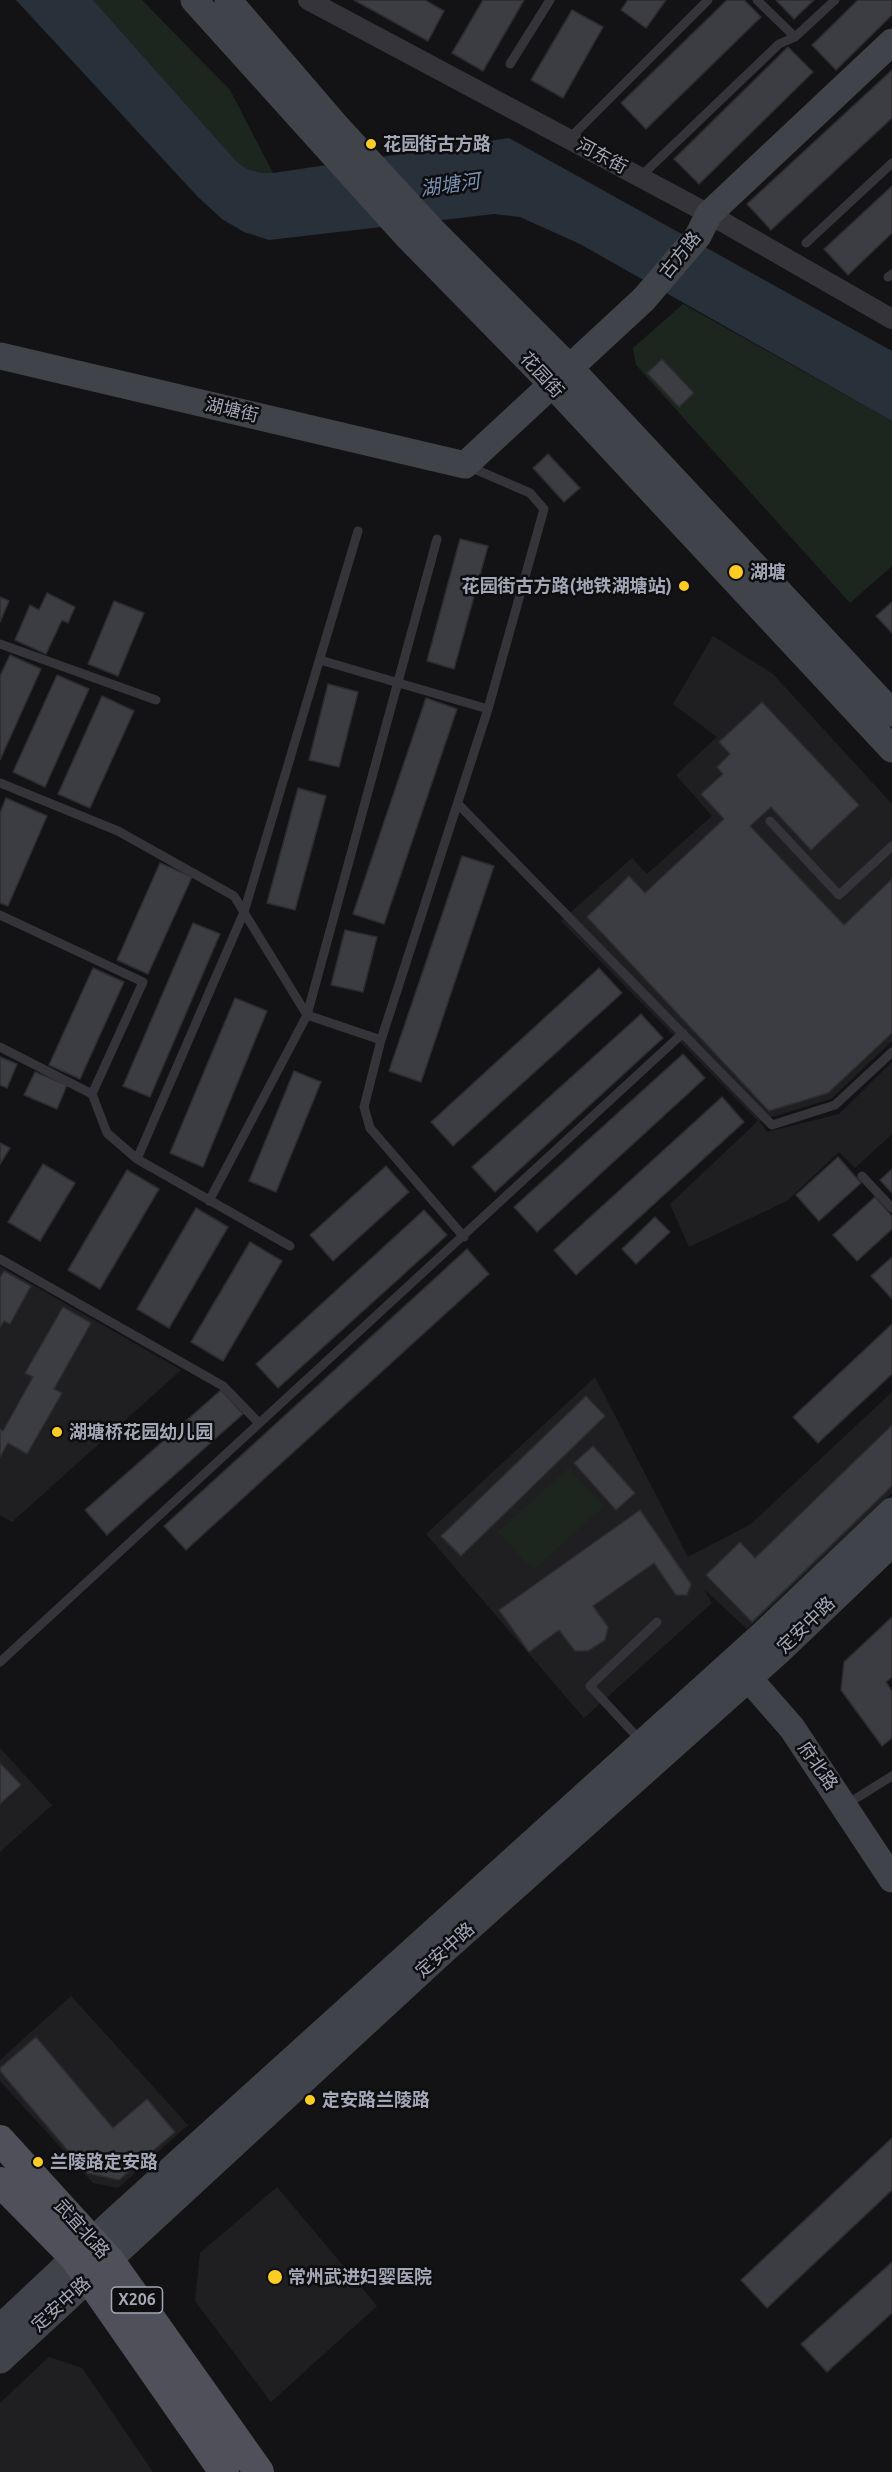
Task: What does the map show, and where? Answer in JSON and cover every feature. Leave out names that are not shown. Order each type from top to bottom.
[{"type":"main road","name":"花园街","points":[[194,0],[331,137],[419,232],[892,713]]},
{"type":"main road","name":"花园街","points":[[228,0],[331,137]]},
{"type":"main road","name":"古方路","points":[[465,465],[644,299],[704,225],[892,42]]},
{"type":"main road","name":"湖塘街","points":[[0,356],[465,465]]},
{"type":"main road","name":"花园街","points":[[560,375],[892,749]]},
{"type":"main road","name":"定安中路","points":[[0,2328],[91,2259],[442,1952],[740,1670],[892,1511]]},
{"type":"main road","name":"定安中路","points":[[0,2360],[91,2259],[643,1742],[740,1670],[778,1652],[892,1543]]},
{"type":"main road","name":"府北路","points":[[740,1670],[792,1728],[892,1879]]},
{"type":"main road","name":"武宜北路","points":[[0,2140],[259,2472]]},
{"type":"main road","name":"武宜北路","points":[[0,2182],[91,2259],[224,2472]]},
{"type":"street","name":"河东街","points":[[308,0],[640,177],[704,225],[892,319]]},
{"type":"lane","points":[[510,64],[550,0]]},
{"type":"lane","points":[[569,139],[708,0]]},
{"type":"lane","points":[[757,0],[795,37]]},
{"type":"lane","points":[[640,177],[778,44],[795,37],[835,0]]},
{"type":"lane","points":[[806,243],[892,163]]},
{"type":"lane","points":[[464,1237],[370,1128],[364,1107],[381,1040],[488,709],[544,509],[530,493],[465,465]]},
{"type":"lane","points":[[137,1159],[244,912],[358,531]]},
{"type":"lane","points":[[209,1200],[307,1015],[437,539]]},
{"type":"lane","points":[[0,644],[156,700]]},
{"type":"lane","points":[[320,660],[488,709]]},
{"type":"lane","points":[[0,783],[118,831],[234,896],[307,1015],[381,1040]]},
{"type":"lane","points":[[458,804],[772,1125],[835,1105],[892,1052]]},
{"type":"lane","points":[[770,821],[839,895],[892,846]]},
{"type":"lane","points":[[0,915],[144,982],[92,1094]]},
{"type":"lane","points":[[0,1662],[683,1033]]},
{"type":"lane","points":[[0,1047],[92,1094],[107,1133],[137,1159],[290,1246]]},
{"type":"lane","points":[[862,1176],[892,1208]]},
{"type":"lane","points":[[0,1259],[223,1386],[260,1423]]},
{"type":"lane","points":[[643,1742],[590,1686],[657,1622]]},
{"type":"lane","points":[[845,1806],[892,1776]]},
{"type":"shaded area","points":[[93,0],[142,0],[230,90],[273,173],[247,169],[237,162]]},
{"type":"shaded area","points":[[683,304],[892,421],[892,566],[850,603],[636,365],[633,348]]},
{"type":"shaded area","points":[[713,636],[773,674],[892,804],[892,1041],[831,1099],[759,1121],[767,1132],[839,1114],[892,1062],[892,1134],[855,1168],[839,1152],[787,1201],[689,1247],[670,1204],[758,1121],[561,921],[632,858],[647,874],[712,816],[676,775],[717,737],[673,704]]},
{"type":"shaded area","name":"湖塘桥花园幼儿园","points":[[0,1266],[181,1370],[12,1522],[0,1515]]},
{"type":"shaded area","points":[[595,1377],[688,1557],[751,1524],[892,1392],[892,1493],[747,1629],[704,1589],[712,1603],[584,1718],[426,1534]]},
{"type":"shaded area","points":[[569,1468],[604,1506],[533,1570],[498,1532]]},
{"type":"shaded area","points":[[0,1748],[52,1805],[0,1852]]},
{"type":"shaded area","points":[[71,1996],[188,2125],[118,2188],[93,2183],[0,2081],[0,2060]]},
{"type":"shaded area","name":"常州武进妇婴医院","points":[[277,2187],[377,2306],[271,2402],[195,2301],[200,2253]]},
{"type":"shaded area","points":[[49,2357],[82,2368],[153,2472],[0,2472],[0,2403]]},
{"type":"water","name":"湖塘河","points":[[16,0],[93,0],[237,162],[247,169],[273,173],[509,138],[892,351],[892,421],[580,244],[520,217],[494,214],[269,240],[244,232],[222,219],[198,197]]},
{"type":"building","points":[[354,0],[425,0],[444,11],[428,41]]},
{"type":"building","points":[[483,0],[524,0],[483,71],[452,53]]},
{"type":"building","points":[[628,0],[666,0],[646,28],[621,10]]},
{"type":"building","points":[[727,0],[744,0],[761,17],[646,129],[621,103]]},
{"type":"building","points":[[776,0],[814,0],[794,19]]},
{"type":"building","points":[[858,0],[892,0],[892,15],[836,70],[812,45]]},
{"type":"building","points":[[572,10],[603,27],[563,98],[531,80]]},
{"type":"building","points":[[788,47],[813,72],[699,184],[674,159]]},
{"type":"building","points":[[892,70],[892,118],[771,230],[747,204]]},
{"type":"building","points":[[892,186],[892,233],[848,275],[824,249]]},
{"type":"building","points":[[662,359],[694,393],[679,407],[647,373]]},
{"type":"building","points":[[548,454],[580,488],[564,502],[533,468]]},
{"type":"building","points":[[460,539],[488,546],[454,669],[427,661]]},
{"type":"building","points":[[47,593],[75,607],[68,623],[62,620],[46,654],[15,640],[30,605],[39,610]]},
{"type":"building","points":[[0,597],[9,601],[0,622]]},
{"type":"building","points":[[114,601],[144,613],[118,676],[88,664]]},
{"type":"building","points":[[892,602],[892,633],[876,616]]},
{"type":"building","points":[[10,655],[41,669],[0,760],[0,676]]},
{"type":"building","points":[[57,675],[89,689],[45,787],[13,772]]},
{"type":"building","points":[[328,684],[358,692],[339,767],[309,760]]},
{"type":"building","points":[[102,696],[134,711],[90,808],[58,794]]},
{"type":"building","points":[[426,698],[457,709],[384,924],[353,914]]},
{"type":"building","points":[[762,702],[859,805],[811,850],[771,807],[750,826],[844,925],[892,879],[892,1033],[828,1093],[769,1111],[587,917],[629,876],[645,893],[724,819],[701,794],[723,774],[717,767],[730,754],[719,742]]},
{"type":"building","points":[[298,788],[326,796],[295,910],[267,903]]},
{"type":"building","points":[[6,798],[47,816],[8,906],[0,903],[0,813]]},
{"type":"building","points":[[462,856],[494,866],[421,1082],[389,1071]]},
{"type":"building","points":[[160,863],[192,877],[148,974],[117,960]]},
{"type":"building","points":[[193,923],[220,934],[150,1097],[123,1086]]},
{"type":"building","points":[[345,930],[377,937],[363,992],[331,985]]},
{"type":"building","points":[[93,968],[124,982],[80,1079],[49,1065]]},
{"type":"building","points":[[599,968],[622,993],[453,1146],[431,1122]]},
{"type":"building","points":[[235,998],[267,1011],[203,1167],[170,1153]]},
{"type":"building","points":[[641,1014],[663,1038],[495,1192],[472,1167]]},
{"type":"building","points":[[683,1054],[705,1078],[537,1232],[514,1207]]},
{"type":"building","points":[[0,1057],[17,1064],[7,1088],[0,1085]]},
{"type":"building","points":[[294,1071],[321,1082],[276,1192],[249,1181]]},
{"type":"building","points":[[35,1072],[67,1085],[57,1109],[24,1095]]},
{"type":"building","points":[[722,1097],[744,1122],[576,1275],[554,1250]]},
{"type":"building","points":[[0,1143],[10,1148],[0,1164]]},
{"type":"building","points":[[838,1157],[861,1183],[819,1221],[796,1195]]},
{"type":"building","points":[[43,1164],[75,1183],[40,1241],[8,1222]]},
{"type":"building","points":[[386,1166],[409,1192],[333,1261],[310,1235]]},
{"type":"building","points":[[892,1169],[892,1193],[880,1180]]},
{"type":"building","points":[[127,1170],[159,1189],[100,1289],[68,1270]]},
{"type":"building","points":[[875,1197],[892,1216],[892,1229],[857,1261],[833,1235]]},
{"type":"building","points":[[196,1208],[228,1227],[169,1328],[137,1309]]},
{"type":"building","points":[[424,1210],[447,1235],[278,1388],[256,1364]]},
{"type":"building","points":[[655,1217],[670,1232],[636,1264],[622,1249]]},
{"type":"building","points":[[250,1242],[282,1261],[223,1361],[191,1342]]},
{"type":"building","points":[[467,1249],[489,1274],[186,1550],[164,1526]]},
{"type":"building","points":[[892,1257],[892,1299],[871,1276]]},
{"type":"building","points":[[4,1271],[31,1286],[10,1324],[4,1321],[0,1327],[0,1278]]},
{"type":"building","points":[[63,1307],[91,1323],[54,1389],[62,1393],[27,1454],[8,1443],[0,1457],[0,1429],[3,1431],[33,1377],[25,1373]]},
{"type":"building","points":[[892,1324],[892,1374],[818,1443],[793,1417]]},
{"type":"building","points":[[221,1390],[243,1414],[107,1535],[85,1510]]},
{"type":"building","points":[[586,1396],[605,1416],[461,1556],[441,1536]]},
{"type":"building","points":[[892,1425],[892,1486],[752,1622],[706,1575],[740,1542],[755,1558]]},
{"type":"building","points":[[593,1446],[635,1493],[616,1510],[574,1463]]},
{"type":"building","points":[[640,1510],[691,1584],[687,1595],[676,1595],[654,1563],[593,1606],[608,1627],[605,1640],[588,1651],[575,1651],[559,1630],[529,1652],[499,1610]]},
{"type":"building","points":[[892,1617],[892,1677],[886,1682],[892,1691],[892,1738],[882,1746],[841,1690],[844,1662]]},
{"type":"building","points":[[0,1763],[21,1785],[0,1804]]},
{"type":"building","points":[[36,2037],[113,2128],[147,2099],[175,2132],[119,2180],[87,2173],[0,2071],[0,2068]]},
{"type":"building","points":[[892,2138],[892,2190],[767,2308],[741,2280]]},
{"type":"building","points":[[892,2262],[892,2313],[827,2372],[801,2344]]},
{"type":"place","name":"花园街古方路","points":[[371,144]]},
{"type":"place","name":"湖塘","points":[[736,572]]},
{"type":"place","name":"花园街古方路(地铁湖塘站)","points":[[684,586]]},
{"type":"place","name":"湖塘桥花园幼儿园","points":[[57,1432]]},
{"type":"place","name":"定安路兰陵路","points":[[310,2100]]},
{"type":"place","name":"兰陵路定安路","points":[[38,2162]]},
{"type":"place","name":"常州武进妇婴医院","points":[[275,2277]]}]
